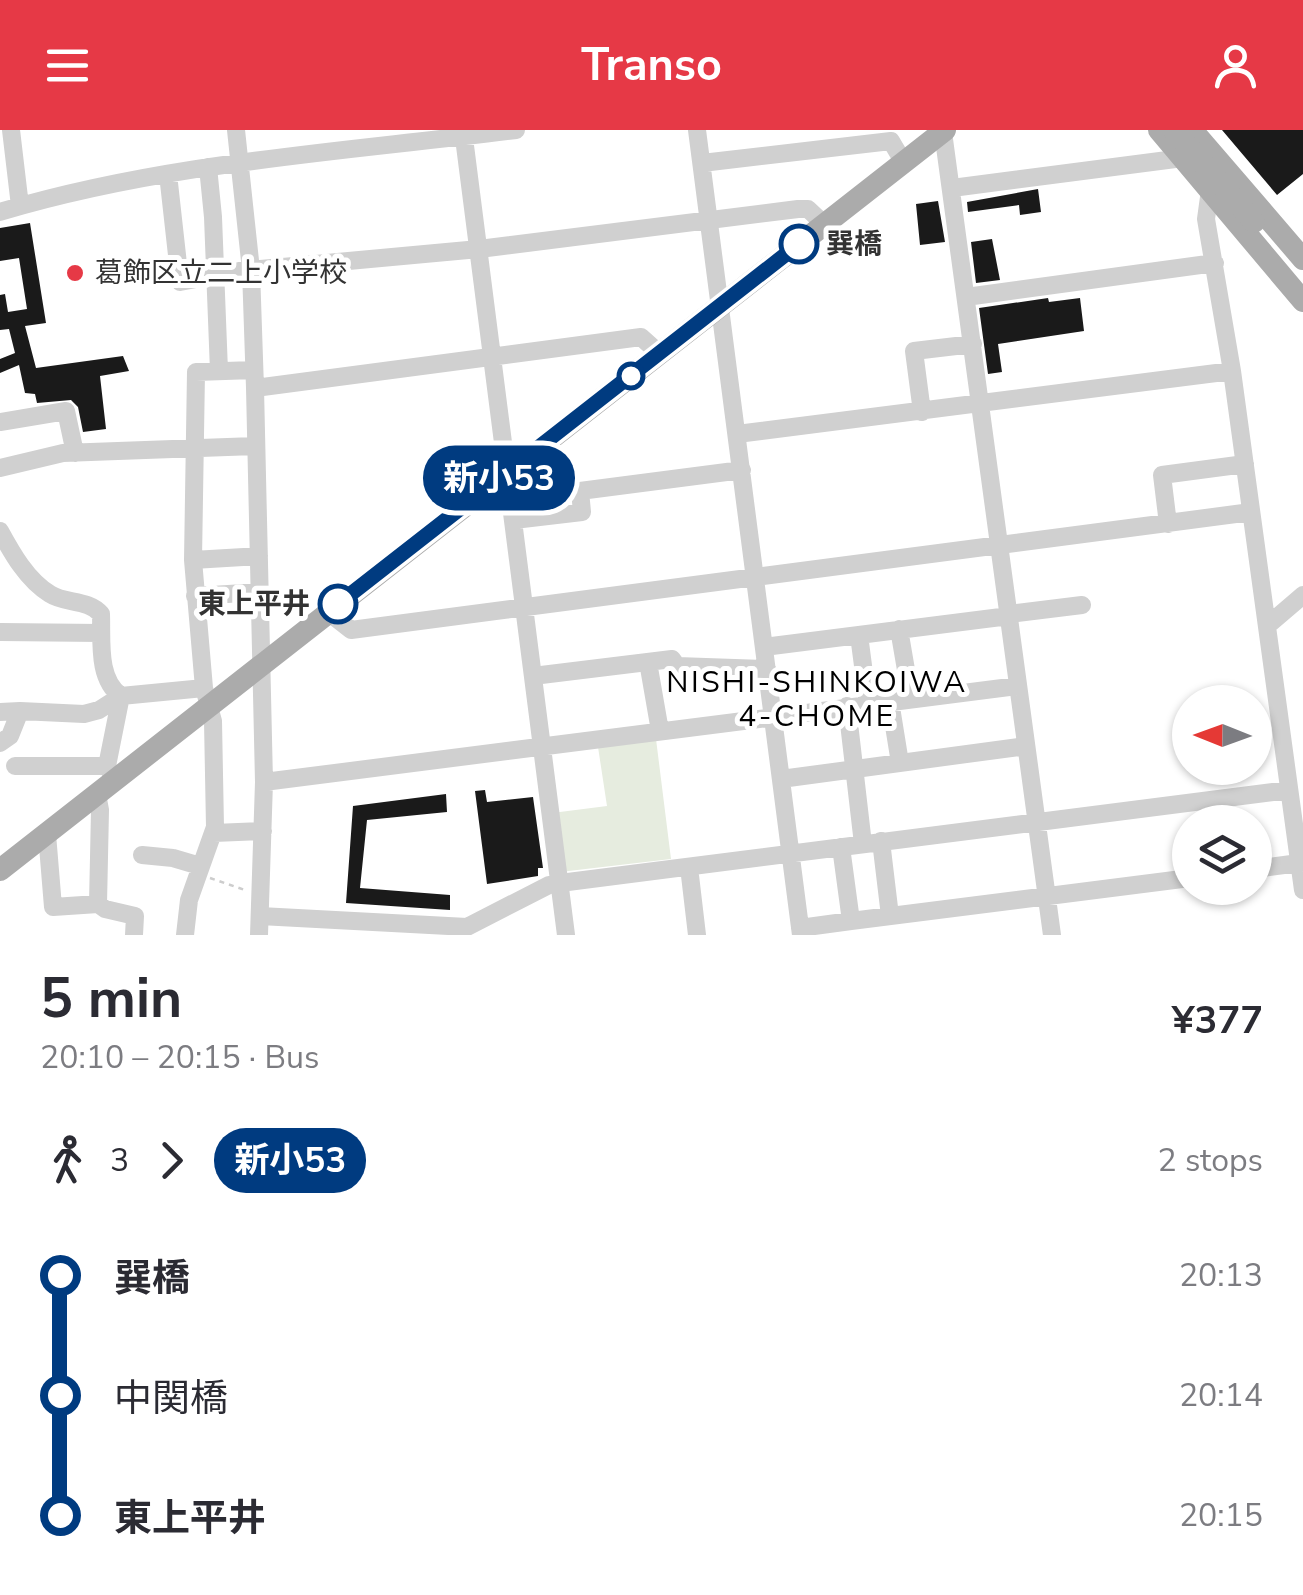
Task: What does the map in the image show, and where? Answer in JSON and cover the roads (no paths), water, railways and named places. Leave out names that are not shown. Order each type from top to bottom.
[{"type":"main road","points":[[1159,130],[1303,302]]},
{"type":"main road","points":[[1174,130],[1303,280]]},
{"type":"main road","points":[[1192,130],[1303,258]]},
{"type":"main road","points":[[0,870],[207,697],[261,665],[944,131]]},
{"type":"street","points":[[236,130],[251,270],[255,379],[264,782],[260,925],[467,927],[560,883],[1289,790]]},
{"type":"street","points":[[0,212],[208,166],[464,133],[516,130]]},
{"type":"street","points":[[697,130],[801,931],[851,920],[885,922],[1172,880]]},
{"type":"street","points":[[944,131],[1052,935]]},
{"type":"street","points":[[464,133],[566,935]]},
{"type":"street","points":[[8,138],[20,206]]},
{"type":"street","points":[[702,163],[891,141],[904,163]]},
{"type":"street","points":[[952,188],[1183,158]]},
{"type":"street","points":[[208,166],[219,371]]},
{"type":"street","points":[[168,174],[180,282],[251,270],[479,249],[808,208],[824,224]]},
{"type":"street","points":[[1210,190],[1206,219],[1232,371],[1303,890]]},
{"type":"street","points":[[966,296],[1214,263]]},
{"type":"street","points":[[185,935],[188,900],[214,833],[213,721],[195,596],[196,372],[219,371],[255,379],[640,338],[660,354]]},
{"type":"street","points":[[922,412],[914,351],[972,344]]},
{"type":"street","points":[[737,434],[1232,371]]},
{"type":"street","points":[[0,422],[66,411],[75,452]]},
{"type":"street","points":[[0,468],[75,452],[255,446]]},
{"type":"street","points":[[1168,524],[1162,475],[1245,464]]},
{"type":"street","points":[[514,520],[582,512],[580,491],[742,470]]},
{"type":"street","points":[[328,612],[351,630],[1252,512]]},
{"type":"street","points":[[0,531],[16,560],[50,595],[95,608],[101,614],[106,675],[116,694],[207,697]]},
{"type":"street","points":[[194,560],[259,556]]},
{"type":"street","points":[[195,596],[260,592]]},
{"type":"street","points":[[1267,626],[1303,596]]},
{"type":"street","points":[[764,647],[1082,605]]},
{"type":"street","points":[[899,630],[911,699]]},
{"type":"street","points":[[0,632],[102,633]]},
{"type":"street","points":[[859,635],[868,704]]},
{"type":"street","points":[[533,676],[672,659],[677,666],[767,669]]},
{"type":"street","points":[[648,662],[660,730]]},
{"type":"street","points":[[264,782],[1018,686]]},
{"type":"street","points":[[0,712],[84,714],[121,696]]},
{"type":"street","points":[[98,904],[106,780],[121,696]]},
{"type":"street","points":[[890,701],[900,763]]},
{"type":"street","points":[[847,706],[885,922]]},
{"type":"street","points":[[0,743],[10,736],[20,711]]},
{"type":"street","points":[[782,779],[1026,746]]},
{"type":"street","points":[[15,766],[106,780]]},
{"type":"street","points":[[214,833],[263,831]]},
{"type":"street","points":[[47,834],[54,907],[98,904],[135,916],[134,935]]},
{"type":"street","points":[[841,847],[851,920]]},
{"type":"street","points":[[142,855],[173,858],[199,870]]},
{"type":"street","points":[[1272,867],[1299,864]]},
{"type":"street","points":[[689,867],[697,935]]},
{"type":"place","name":"巽橋","points":[[799,244]]},
{"type":"place","name":"葛飾区立二上小学校","points":[[75,273]]},
{"type":"place","name":"東上平井","points":[[338,604]]},
{"type":"district","name":"NISHI-SHINKOIWA 4-CHOME","points":[[817,699]]}]
